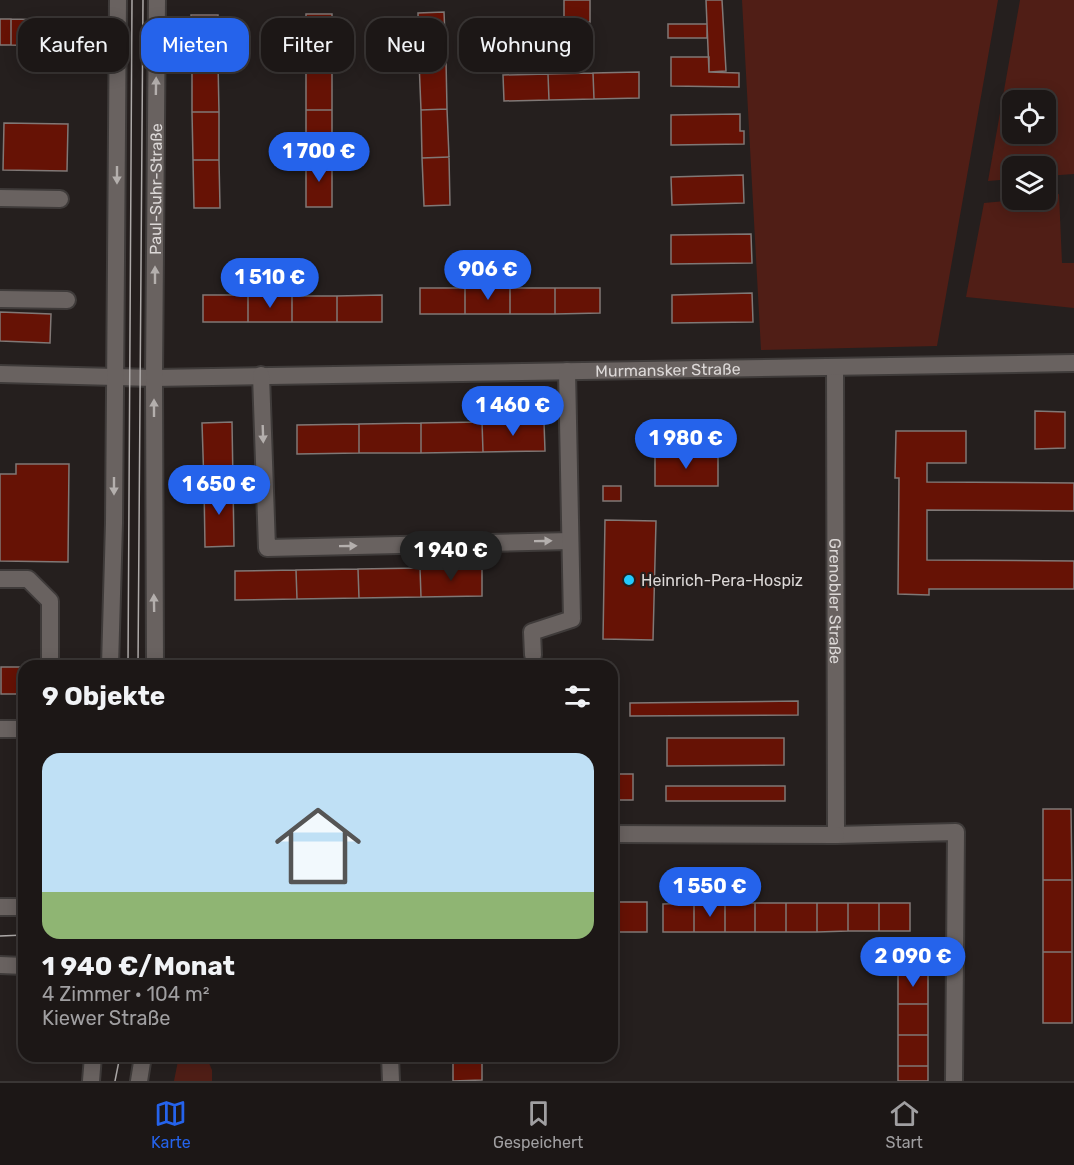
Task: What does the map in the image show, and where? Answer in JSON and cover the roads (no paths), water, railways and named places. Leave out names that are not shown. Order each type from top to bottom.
[{"type":"street","points":[[110,660],[116,378],[118,0]]},
{"type":"street","name":"Paul-Suhr-Straße","points":[[155,660],[154,378],[157,0]]},
{"type":"street","points":[[0,198],[60,199]]},
{"type":"street","points":[[0,299],[67,300]]},
{"type":"street","name":"Murmansker Straße","points":[[154,378],[1074,363]]},
{"type":"street","name":"Grenobler Straße","points":[[835,367],[836,835]]},
{"type":"street","points":[[533,655],[532,632],[572,620],[567,371]]},
{"type":"street","points":[[0,374],[154,378]]},
{"type":"street","points":[[261,375],[267,548],[570,541]]},
{"type":"street","points":[[0,579],[28,579],[50,601],[50,660]]},
{"type":"street","points":[[0,729],[18,729]]},
{"type":"street","points":[[618,834],[836,835],[956,832],[954,1081]]},
{"type":"street","points":[[0,907],[18,907]]},
{"type":"street","points":[[0,965],[18,966]]},
{"type":"street","points":[[91,1081],[93,1062]]},
{"type":"street","points":[[139,1081],[142,1062]]},
{"type":"street","points":[[390,1062],[391,1081]]},
{"type":"tram line","points":[[128,660],[132,0]]},
{"type":"tram line","points":[[138,660],[143,0]]},
{"type":"tram line","points":[[0,936],[18,935]]},
{"type":"tram line","points":[[115,1081],[119,1062]]},
{"type":"place","name":"Heinrich-Pera-Hospiz","points":[[629,580]]}]
